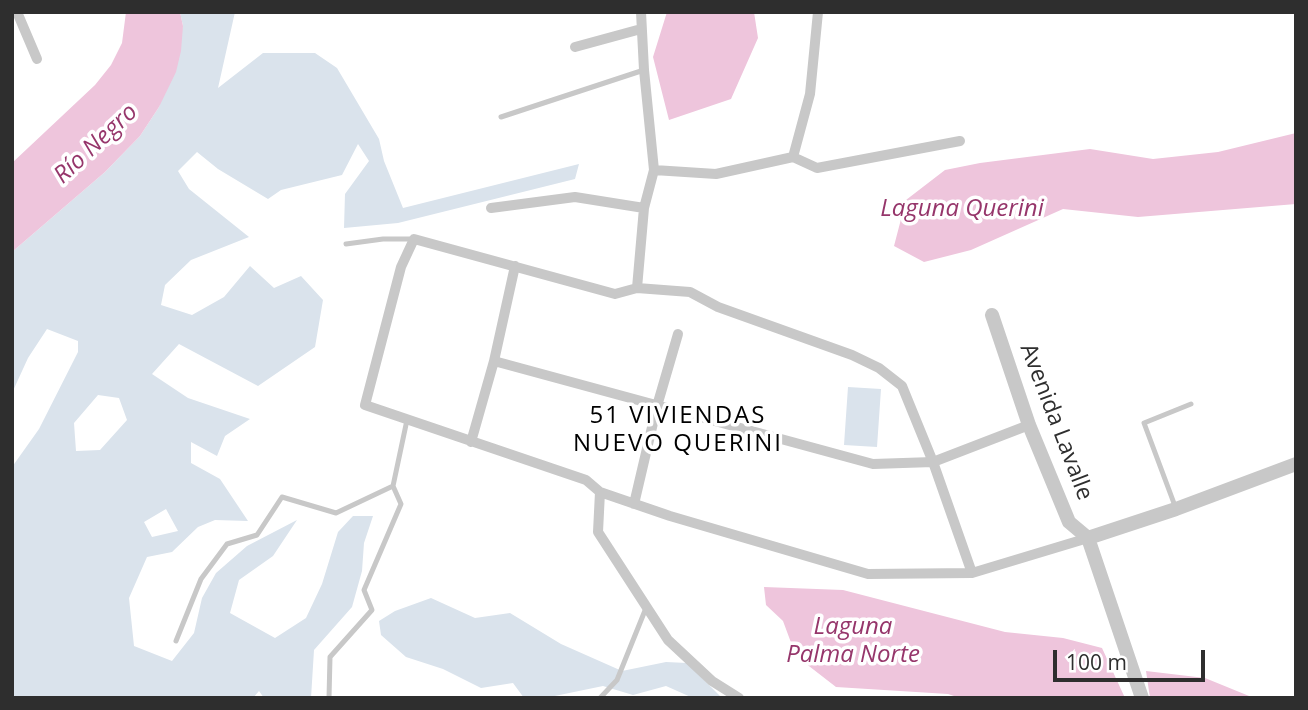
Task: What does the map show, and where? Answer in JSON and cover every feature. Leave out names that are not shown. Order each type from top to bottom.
[{"type":"street","points":[[17,12],[37,59]]},
{"type":"street","points":[[637,288],[644,208],[654,170],[643,70],[641,12]]},
{"type":"street","points":[[793,157],[810,94],[818,12]]},
{"type":"street","points":[[575,47],[641,29]]},
{"type":"street","points":[[654,170],[716,174],[793,157],[817,167],[960,141]]},
{"type":"street","points":[[491,208],[575,197],[644,208]]},
{"type":"street","points":[[972,573],[933,462],[902,386],[879,368],[852,355],[718,307],[690,292],[637,288],[615,294],[414,239],[401,267],[365,405],[586,480],[600,492],[634,504],[869,574],[972,573],[1176,509],[1296,464]]},
{"type":"street","points":[[471,442],[494,361],[515,266]]},
{"type":"street","name":"Avenida Lavalle","points":[[992,315],[1029,425],[1069,522],[1088,538],[1142,696]]},
{"type":"street","points":[[634,504],[657,406],[678,334]]},
{"type":"street","points":[[494,361],[873,464],[933,462],[1029,425]]},
{"type":"street","points":[[600,492],[598,533],[667,640],[712,681],[739,698]]},
{"type":"lane","points":[[501,117],[643,70]]},
{"type":"lane","points":[[345,244],[383,239],[414,239]]},
{"type":"lane","points":[[1176,509],[1144,423],[1191,404]]},
{"type":"lane","points":[[329,698],[330,657],[372,610],[364,590],[401,504],[393,486],[407,420]]},
{"type":"lane","points":[[176,641],[201,579],[227,544],[257,535],[282,497],[337,513],[393,486]]},
{"type":"lane","points":[[600,698],[617,680],[646,608]]},
{"type":"shaded area","points":[[180,12],[235,12],[218,88],[263,53],[315,53],[337,68],[379,139],[384,161],[403,208],[579,164],[575,179],[398,223],[344,228],[345,194],[369,161],[358,144],[342,175],[281,190],[268,199],[218,169],[197,152],[178,171],[189,189],[249,237],[191,260],[165,285],[161,305],[192,315],[224,297],[250,266],[274,288],[301,276],[323,300],[315,347],[258,386],[179,344],[152,374],[188,398],[250,419],[225,436],[217,456],[191,442],[191,463],[220,479],[248,521],[215,520],[198,527],[172,552],[147,557],[129,598],[134,646],[172,661],[194,633],[202,598],[216,573],[247,546],[297,520],[273,556],[239,580],[230,613],[275,638],[306,618],[322,584],[338,532],[353,516],[373,516],[364,543],[362,571],[352,607],[314,650],[311,698],[264,698],[259,691],[253,698],[12,698],[12,467],[39,429],[78,352],[78,341],[47,329],[28,358],[12,393],[12,252],[105,172],[140,136],[159,107],[183,26]],"holes":[[[98,395],[119,398],[127,420],[100,450],[76,451],[74,423]],[[166,509],[178,531],[152,537],[144,522]]]},
{"type":"shaded area","points":[[848,387],[881,389],[877,447],[844,445]]},
{"type":"shaded area","points":[[431,598],[475,618],[510,613],[561,644],[622,671],[666,662],[687,663],[722,698],[693,698],[666,686],[633,695],[603,686],[545,698],[524,698],[513,683],[481,688],[443,669],[406,657],[381,635],[379,621],[395,611]]},
{"type":"water","name":"Río Negro","points":[[126,12],[180,12],[183,26],[176,72],[159,107],[140,136],[105,172],[12,252],[12,163],[95,85],[111,65],[122,43]]},
{"type":"water","points":[[667,12],[754,12],[758,38],[731,99],[669,120],[653,57]]},
{"type":"water","name":"Laguna Querini","points":[[1296,133],[1296,204],[1138,217],[1063,209],[971,250],[924,262],[894,246],[906,200],[945,170],[1090,149],[1153,159],[1218,152]]},
{"type":"water","name":"Laguna Palma Norte","points":[[764,587],[843,590],[1005,632],[1063,638],[1102,648],[1125,698],[960,698],[948,694],[836,687],[796,656],[783,621],[766,605]]},
{"type":"water","points":[[1146,671],[1205,678],[1254,698],[1150,698]]},
{"type":"district","name":"51 VIVIENDAS NUEVO QUERINI","points":[[678,430]]}]
